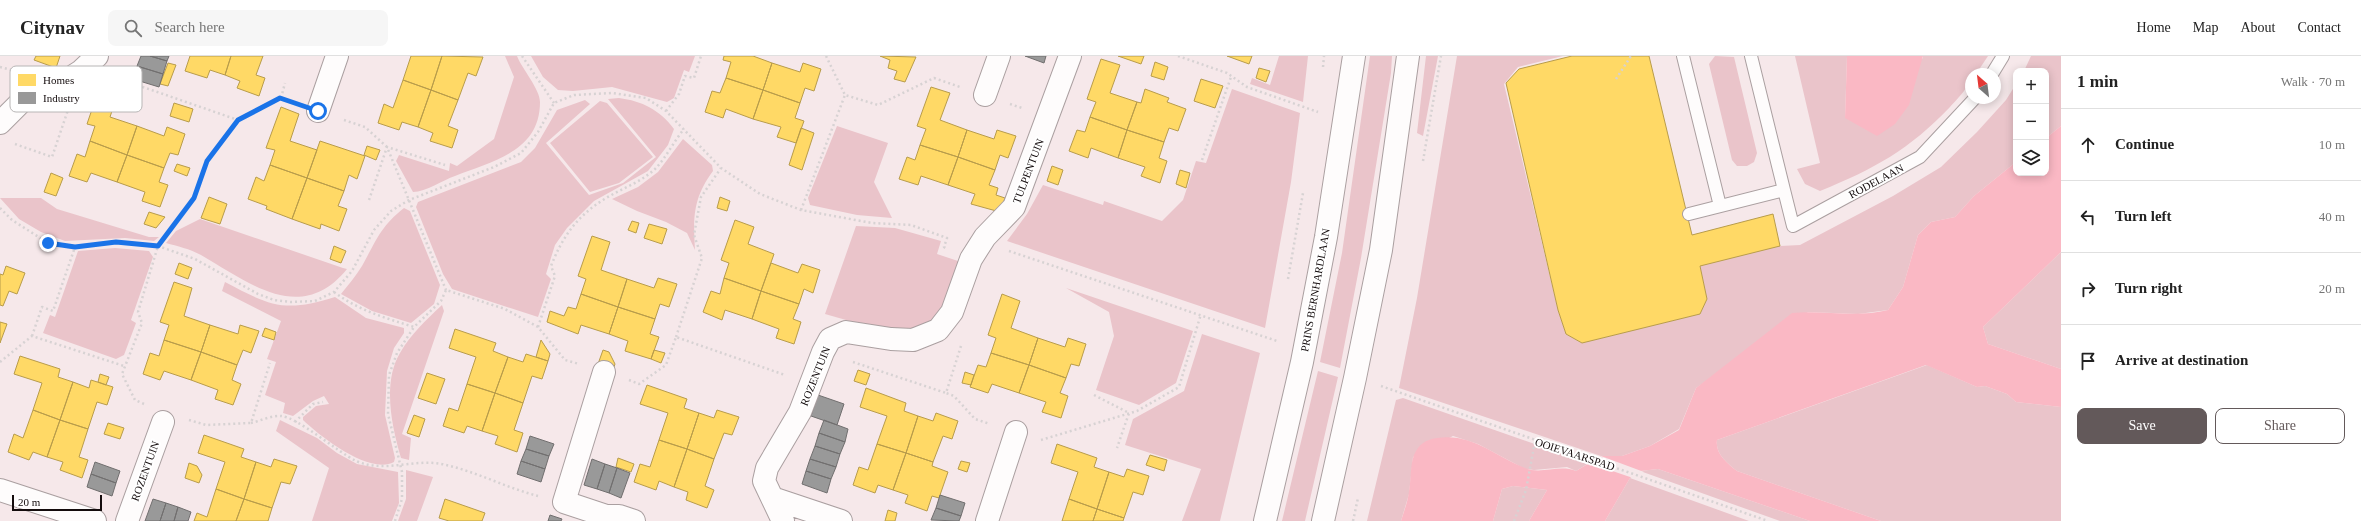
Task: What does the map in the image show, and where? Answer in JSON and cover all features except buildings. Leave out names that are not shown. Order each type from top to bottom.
[{"type":"street","points":[[86,66],[97,56]]},
{"type":"street","points":[[318,111],[337,56]]},
{"type":"street","points":[[985,95],[999,56]]},
{"type":"street","name":"TULPENTUIN","points":[[985,237],[1014,207],[1070,56]]},
{"type":"street","name":"PRINS BERNHARDLAAN","points":[[1265,521],[1302,362],[1326,237],[1354,56]]},
{"type":"street","points":[[1323,521],[1355,378],[1381,250],[1408,56]]},
{"type":"street","points":[[4,132],[16,112]]},
{"type":"street","name":"ROZENTUIN","points":[[783,521],[764,481],[767,468],[800,412],[823,352],[830,339],[846,332],[891,339],[913,340],[938,330],[952,312],[971,259],[985,237]]},
{"type":"street","points":[[604,372],[564,502],[606,518],[619,516],[634,521]]},
{"type":"street","name":"ROZENTUIN","points":[[127,521],[164,417]]},
{"type":"street","points":[[987,521],[1016,432]]},
{"type":"street","points":[[0,490],[95,521]]},
{"type":"street","points":[[772,498],[841,521]]},
{"type":"lane","points":[[1683,56],[1720,206]]},
{"type":"lane","name":"RODELAAN","points":[[1751,56],[1793,226],[1920,157],[1969,104]]},
{"type":"lane","points":[[1996,68],[2003,56]]},
{"type":"lane","points":[[1689,214],[1784,190]]},
{"type":"path","points":[[522,56],[554,103]]},
{"type":"path","points":[[666,111],[679,94],[685,76],[694,78],[701,56]]},
{"type":"path","points":[[801,210],[845,95],[826,56]]},
{"type":"path","points":[[1178,56],[1231,77],[1247,88],[1318,112]]},
{"type":"path","points":[[1322,72],[1324,56]]},
{"type":"path","points":[[1423,159],[1441,56]]},
{"type":"path","points":[[1616,79],[1631,56]]},
{"type":"path","points":[[1202,160],[1231,77]]},
{"type":"path","points":[[845,95],[878,105],[934,78],[1048,117]]},
{"type":"path","points":[[286,83],[280,98],[238,120],[207,161],[194,198],[158,246],[138,312],[142,323],[122,374],[135,400],[164,417],[206,425],[251,423],[281,416],[295,422],[357,461],[374,466],[400,466],[429,462],[446,465],[535,495],[564,502]]},
{"type":"path","points":[[142,87],[238,120]]},
{"type":"path","points":[[0,208],[12,220],[48,243],[75,247],[116,242],[158,246],[195,259],[258,294],[274,300],[291,302],[315,300],[334,292],[352,271],[374,230],[391,211],[409,200],[494,167],[521,153],[538,132],[554,103],[574,95],[612,94],[646,98],[666,111],[721,168],[760,194],[801,210],[872,223],[911,225],[947,238]]},
{"type":"path","points":[[280,98],[365,127],[387,147],[445,165]]},
{"type":"path","points":[[1316,119],[1319,104]]},
{"type":"path","points":[[4,132],[52,157],[67,112]]},
{"type":"path","points":[[538,327],[555,276],[551,266],[561,242],[583,215],[603,200],[631,186],[656,168],[684,129]]},
{"type":"path","points":[[387,147],[446,290],[441,301],[414,327],[397,353],[389,375],[388,414],[400,466],[402,499],[395,521]]},
{"type":"path","points":[[369,200],[387,147]]},
{"type":"path","points":[[446,290],[505,309],[538,327],[565,360],[639,384],[666,365],[702,258],[694,235],[701,197],[721,168]]},
{"type":"path","points":[[1288,280],[1304,188]]},
{"type":"path","points":[[985,237],[995,246],[1278,341]]},
{"type":"path","points":[[0,362],[32,336],[42,307],[53,311],[75,247]]},
{"type":"path","points":[[334,292],[349,303],[369,313],[414,327]]},
{"type":"path","points":[[823,352],[954,396],[975,419],[1043,441],[1129,413],[1179,387],[1201,314]]},
{"type":"path","points":[[1276,347],[1279,334]]},
{"type":"path","points":[[32,336],[124,366]]},
{"type":"path","points":[[676,337],[810,384]]},
{"type":"path","points":[[946,393],[963,342]]},
{"type":"path","points":[[251,423],[270,363]]},
{"type":"path","name":"OOIEVAARSPAD","points":[[1383,387],[1535,441],[1643,476],[1768,521]]},
{"type":"path","points":[[1094,395],[1129,413]]},
{"type":"path","points":[[295,422],[313,404],[323,402]]},
{"type":"path","points":[[1118,448],[1129,413]]},
{"type":"path","points":[[1514,521],[1526,490],[1535,441]]},
{"type":"shaded area","points":[[505,56],[517,56],[537,91],[540,102],[538,119],[532,133],[523,143],[498,159],[429,188],[413,192],[396,161],[399,155],[449,171],[450,163],[457,166],[494,139],[514,77]]},
{"type":"shaded area","points":[[531,56],[695,56],[689,72],[684,70],[674,98],[667,102],[612,87],[573,91],[558,90],[543,77]]},
{"type":"shaded area","points":[[1279,56],[1308,56],[1303,102],[1250,84],[1252,78],[1270,85]]},
{"type":"shaded area","points":[[1370,56],[1392,56],[1391,73],[1361,258],[1340,368],[1320,362],[1342,253]]},
{"type":"shaded area","points":[[1426,56],[1438,56],[1423,136],[1417,133]]},
{"type":"shaded area","points":[[1457,56],[1563,56],[1518,67],[1504,84],[1558,310],[1566,334],[1582,343],[1700,314],[1707,299],[1700,266],[1780,246],[1800,245],[1893,196],[1941,167],[1977,132],[2006,100],[2013,89],[2013,164],[1974,196],[1955,217],[1931,222],[1918,235],[1903,287],[1888,310],[1858,314],[1808,312],[1696,388],[1679,429],[1650,446],[1622,456],[1601,456],[1399,388],[1417,298]]},
{"type":"shaded area","points":[[1715,56],[1734,57],[1757,153],[1754,162],[1747,166],[1737,166],[1732,160],[1709,64]]},
{"type":"shaded area","points":[[1795,56],[1847,56],[1845,118],[1923,58],[1923,56],[1988,56],[1980,68],[1965,68],[1965,88],[1950,107],[1920,135],[1890,157],[1857,175],[1820,191],[1805,184],[1797,169],[1820,163]]},
{"type":"shaded area","points":[[1847,56],[1923,56],[1909,105],[1895,124],[1877,136],[1845,118]]},
{"type":"shaded area","points":[[2031,56],[2061,56],[2061,126],[2049,136],[2049,68],[2025,68]]},
{"type":"shaded area","points":[[1232,89],[1300,113],[1291,182],[1265,328],[1007,241],[1027,214],[1043,185],[1103,205],[1104,201],[1162,221],[1183,200],[1196,161],[1206,163]]},
{"type":"shaded area","points":[[619,98],[643,104],[657,112],[669,122],[674,129],[668,145],[648,171],[594,201],[567,228],[555,245],[546,274],[551,279],[538,317],[452,289],[443,274],[416,207],[418,202],[521,162],[535,148],[557,110],[585,100],[590,104],[546,143],[589,195],[623,183],[656,157],[608,99]]},
{"type":"shaded area","points":[[600,101],[607,103],[653,157],[619,183],[590,192],[550,143]]},
{"type":"shaded area","points":[[837,126],[888,143],[874,182],[892,218],[857,215],[810,205],[808,198]]},
{"type":"shaded area","points":[[2061,126],[2061,252],[1983,327],[1988,344],[2061,369],[2061,407],[2016,402],[2007,394],[1985,386],[1977,387],[1926,365],[1717,440],[1718,450],[1722,458],[1737,471],[1881,521],[1810,521],[1658,469],[1640,471],[1630,478],[1605,521],[1529,521],[1547,490],[1513,486],[1502,489],[1493,521],[1401,521],[1410,487],[1411,468],[1414,455],[1420,445],[1426,441],[1450,437],[1462,439],[1472,442],[1531,470],[1570,469],[1576,471],[1601,456],[1622,456],[1650,446],[1679,430],[1696,388],[1792,313],[1816,312],[1852,314],[1888,310],[1903,287],[1918,235],[1931,222],[1955,217],[1974,196],[2013,164],[2013,176],[2049,176],[2049,136]]},
{"type":"shaded area","points":[[683,139],[712,165],[713,171],[701,190],[698,199],[694,228],[695,250],[687,233],[666,222],[637,211],[612,199],[638,187],[658,172]]},
{"type":"shaded area","points":[[0,198],[41,198],[57,209],[149,237],[159,237],[154,241],[125,238],[65,241],[41,232],[19,219]]},
{"type":"shaded area","points":[[404,208],[410,211],[440,285],[434,304],[411,323],[372,311],[341,294],[360,270],[384,228]]},
{"type":"shaded area","points":[[200,219],[347,269],[329,286],[311,295],[293,297],[274,294],[237,277],[197,253],[166,243],[176,231]]},
{"type":"shaded area","points":[[856,226],[895,228],[941,241],[937,254],[961,262],[939,318],[912,331],[874,328],[825,314]]},
{"type":"shaded area","points":[[115,248],[149,251],[153,257],[131,320],[136,323],[124,355],[116,359],[43,333],[50,315],[55,317],[78,251]]},
{"type":"shaded area","points":[[2061,252],[2061,369],[1988,344],[1983,327]]},
{"type":"shaded area","points":[[225,282],[266,302],[290,306],[318,302],[335,297],[366,318],[404,328],[404,333],[394,348],[387,371],[385,415],[395,458],[394,462],[384,465],[359,459],[321,436],[303,420],[303,417],[316,406],[329,404],[324,396],[313,401],[293,416],[283,413],[285,403],[265,395],[276,362],[267,359],[281,321],[222,291]]},
{"type":"shaded area","points":[[1066,288],[1193,331],[1176,383],[1139,405],[1096,390],[1114,336],[1109,312]]},
{"type":"shaded area","points":[[442,305],[444,311],[402,434],[411,438],[409,460],[401,458],[395,433],[390,405],[391,378],[404,346],[419,328]]},
{"type":"shaded area","points":[[1202,334],[1260,353],[1220,521],[1182,521],[1201,469],[1125,445],[1133,419],[1184,391]]},
{"type":"shaded area","points":[[1927,365],[1977,387],[1985,386],[2007,394],[2016,402],[2061,407],[2061,521],[1881,521],[1737,471],[1722,458],[1718,450],[1717,440]]},
{"type":"shaded area","points":[[1318,371],[1338,377],[1305,521],[1282,521]]},
{"type":"shaded area","points":[[1403,398],[1589,463],[1576,471],[1567,467],[1534,470],[1525,469],[1478,444],[1453,436],[1413,457],[1409,494],[1401,521],[1367,521],[1396,400]]},
{"type":"shaded area","points":[[280,420],[317,438],[337,453],[357,464],[398,472],[399,503],[392,521],[312,521],[329,468],[276,431]]},
{"type":"shaded area","points":[[1658,469],[1810,521],[1780,521],[1640,471]]},
{"type":"shaded area","points":[[406,470],[433,477],[417,521],[398,521],[406,499]]},
{"type":"shaded area","points":[[1630,478],[1749,521],[1605,521]]},
{"type":"shaded area","points":[[1513,486],[1547,490],[1529,521],[1493,521],[1502,489]]},
{"type":"pier","points":[[1601,456],[1644,472],[1633,478],[1589,463]]},
{"type":"route","points":[[48,243],[75,247],[116,242],[158,246],[194,198],[207,161],[238,120],[280,98],[318,111]]}]
